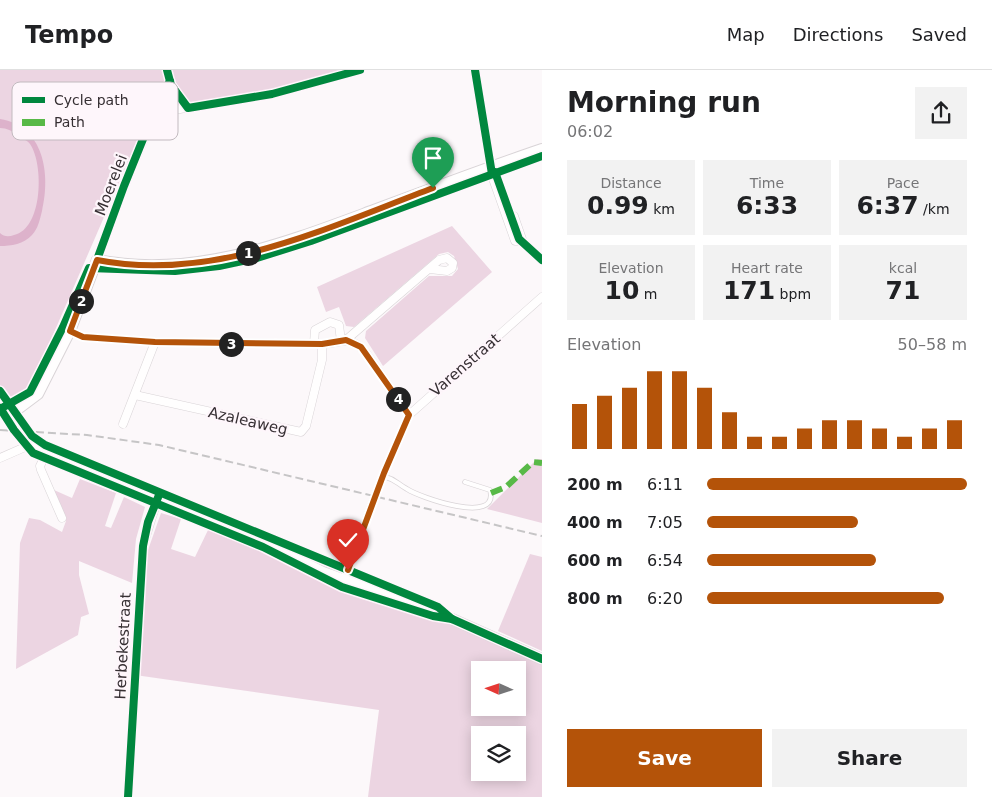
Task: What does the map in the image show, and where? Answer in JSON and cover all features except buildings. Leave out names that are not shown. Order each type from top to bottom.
[{"type":"main road","points":[[97,260],[113,263],[167,265],[208,261],[241,255],[288,242],[542,149]]},
{"type":"main road","name":"Moerelei","points":[[10,415],[38,394],[70,331],[97,260]]},
{"type":"main road","points":[[0,400],[32,444],[47,452],[346,574],[542,659]]},
{"type":"main road","points":[[255,538],[330,575],[442,615]]},
{"type":"street","name":"Moerelei","points":[[178,109],[272,94],[360,70]]},
{"type":"street","points":[[475,70],[490,167],[505,212]]},
{"type":"street","name":"Moerelei","points":[[97,260],[124,186],[144,140]]},
{"type":"street","points":[[70,331],[83,337],[155,342],[318,343],[343,340],[358,331],[430,269]]},
{"type":"street","name":"Varenstraat","points":[[346,574],[383,476],[409,415],[542,297]]},
{"type":"street","points":[[318,343],[315,330],[330,322],[339,324],[343,340]]},
{"type":"street","points":[[358,331],[361,347],[409,415]]},
{"type":"street","points":[[343,340],[361,347]]},
{"type":"street","points":[[123,424],[155,342]]},
{"type":"street","name":"Azaleaweg","points":[[135,395],[294,432],[301,432],[306,426],[322,360],[318,343]]},
{"type":"street","points":[[0,458],[32,444]]},
{"type":"street","points":[[47,452],[40,470],[62,518]]},
{"type":"street","name":"Herbekestraat","points":[[128,797],[143,546],[158,498]]},
{"type":"lane","points":[[383,476],[398,480],[406,489],[430,498],[470,508],[479,509],[486,505],[490,499],[490,490],[465,482]]},
{"type":"shaded area","points":[[0,70],[164,70],[165,82],[12,82],[12,140],[137,140],[33,381],[28,389],[10,400],[0,385]]},
{"type":"shaded area","points":[[169,70],[360,70],[272,94],[188,108],[178,94],[178,82],[171,82]]},
{"type":"shaded area","points":[[0,119],[12,122],[12,132],[0,128]]},
{"type":"shaded area","points":[[26,140],[35,141],[44,167],[45,197],[42,211],[34,233],[29,238],[13,245],[0,246],[0,233],[10,236],[24,230],[31,221],[35,209],[39,180],[35,153]]},
{"type":"shaded area","points":[[452,226],[492,272],[383,366],[365,338],[366,331],[429,276],[452,276],[458,269],[454,256],[448,252],[439,254],[354,327],[346,326],[339,307],[326,312],[317,287]]},
{"type":"shaded area","points":[[537,459],[542,459],[542,523],[487,509]]},
{"type":"shaded area","points":[[80,479],[116,493],[105,526],[111,528],[124,497],[145,507],[136,539],[132,583],[79,561],[79,575],[89,614],[81,617],[78,635],[16,669],[20,543],[29,518],[40,520],[62,532],[66,521],[54,490],[72,498]]},
{"type":"shaded area","points":[[161,513],[181,519],[171,549],[195,557],[209,528],[257,545],[330,585],[370,598],[370,601],[379,604],[381,600],[443,621],[542,665],[542,797],[368,797],[379,710],[135,675],[148,550]]},
{"type":"shaded area","points":[[530,554],[542,557],[542,651],[498,631]]},
{"type":"railway","points":[[0,430],[87,435],[159,445],[542,536]]},
{"type":"marked path","points":[[491,493],[506,487],[533,462],[542,463]]},
{"type":"cycle path","points":[[167,70],[170,82]]},
{"type":"cycle path","points":[[178,94],[188,108],[272,94],[360,70]]},
{"type":"cycle path","points":[[475,70],[492,174]]},
{"type":"cycle path","points":[[94,268],[143,140]]},
{"type":"cycle path","points":[[0,409],[30,392],[63,327],[89,268],[175,271],[219,266],[257,258],[311,241],[542,156]]},
{"type":"cycle path","points":[[495,172],[519,239],[542,260]]},
{"type":"cycle path","points":[[0,391],[32,436],[45,445],[438,607],[452,619]]},
{"type":"cycle path","points":[[0,408],[14,430],[33,453],[263,547],[342,587],[433,616],[452,619],[542,659]]},
{"type":"cycle path","points":[[128,797],[143,546],[148,522],[159,495]]},
{"type":"route","points":[[348,570],[384,473],[409,415],[361,347],[346,340],[332,344],[305,342],[226,344],[155,342],[83,337],[70,331],[97,260],[145,265],[190,263],[226,258],[288,242],[433,188]]}]
